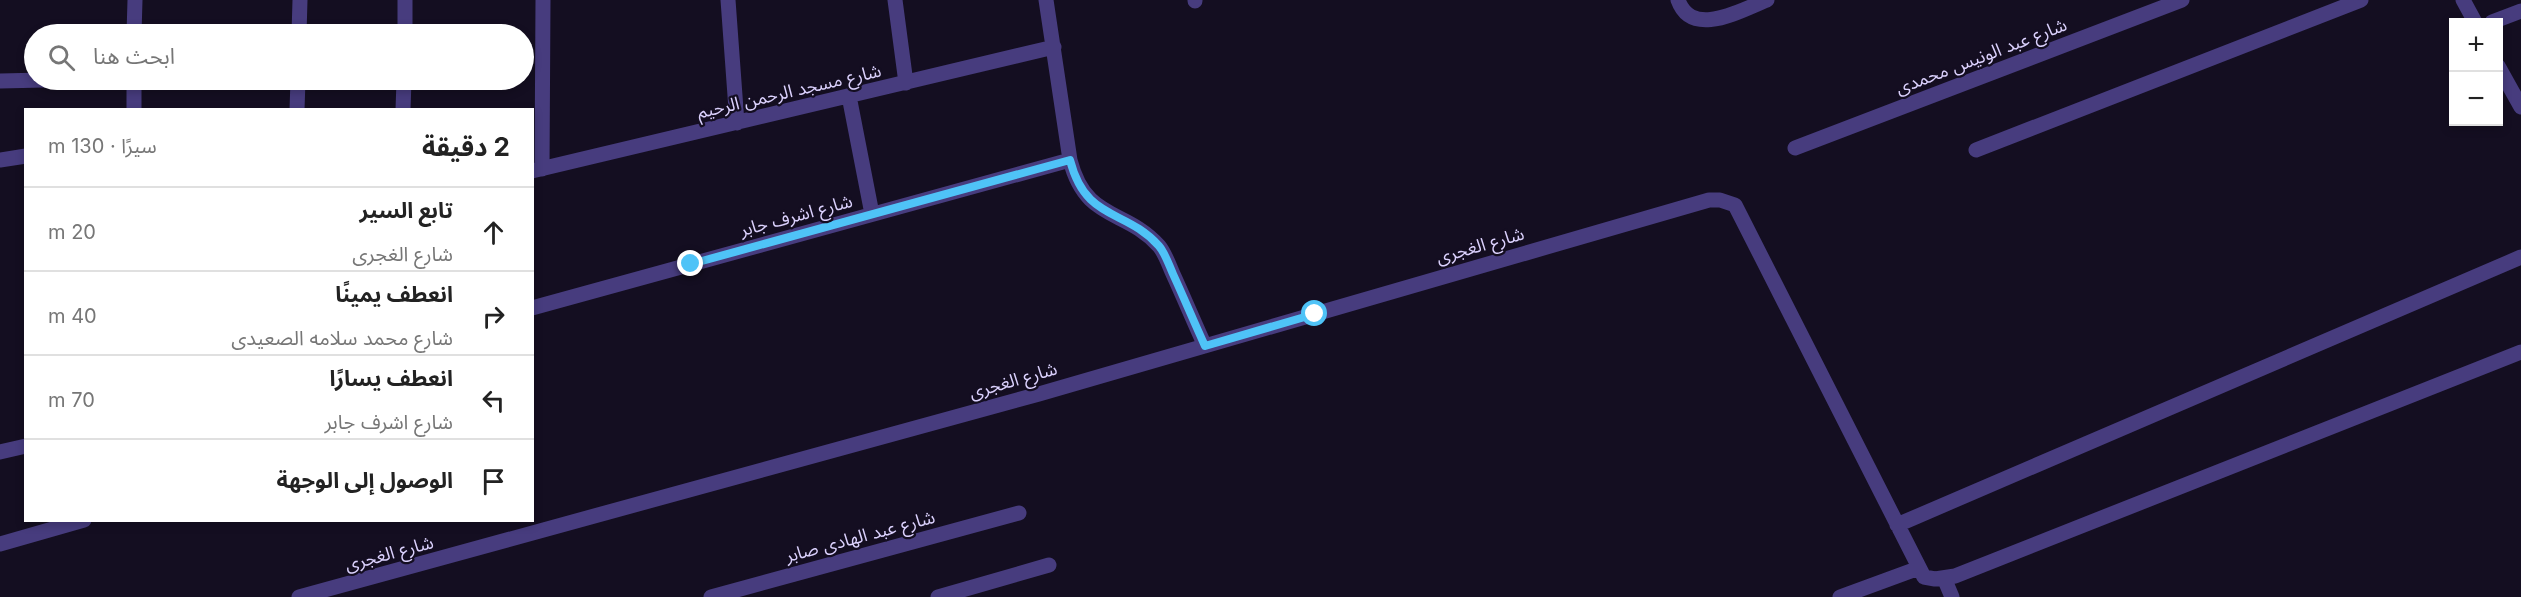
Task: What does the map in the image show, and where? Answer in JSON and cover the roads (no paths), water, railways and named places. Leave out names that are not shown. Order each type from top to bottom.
[{"type":"street","points":[[134,24],[135,0]]},
{"type":"street","points":[[299,24],[300,0]]},
{"type":"street","points":[[405,0],[405,24]]},
{"type":"street","points":[[537,170],[543,0]]},
{"type":"street","points":[[728,0],[736,123]]},
{"type":"street","points":[[895,0],[906,83]]},
{"type":"street","points":[[1046,0],[1074,178],[1088,198],[1101,210],[1145,233],[1161,248],[1205,346]]},
{"type":"street","points":[[1678,0],[1681,8],[1687,14],[1702,21],[1714,20],[1767,0]]},
{"type":"street","name":"شارع عبد الونيس محمدى","points":[[1795,148],[2182,0]]},
{"type":"street","points":[[1976,150],[2361,0]]},
{"type":"street","points":[[2463,0],[2473,18]]},
{"type":"street","points":[[2502,18],[2521,10]]},
{"type":"street","name":"شارع مسجد الرحمن الرحيم","points":[[537,170],[1054,46]]},
{"type":"street","points":[[2502,72],[2521,107]]},
{"type":"street","points":[[0,81],[24,80]]},
{"type":"street","points":[[134,90],[134,108]]},
{"type":"street","points":[[297,108],[298,90]]},
{"type":"street","points":[[403,108],[404,90]]},
{"type":"street","points":[[849,96],[873,214]]},
{"type":"street","points":[[0,159],[24,156]]},
{"type":"street","name":"شارع اشرف جابر","points":[[534,307],[1070,160]]},
{"type":"street","name":"شارع الغجرى","points":[[298,597],[1028,397],[1689,204],[1720,200],[1736,205],[1897,525]]},
{"type":"street","points":[[2521,256],[1897,525],[1924,577],[1944,578],[2521,352]]},
{"type":"street","points":[[1,448],[24,446]]},
{"type":"street","name":"شارع عبد الهادى صابر","points":[[711,597],[1019,513]]},
{"type":"street","points":[[0,544],[77,522]]},
{"type":"street","points":[[938,597],[1049,565]]},
{"type":"street","points":[[1840,597],[1919,568]]},
{"type":"street","points":[[1944,578],[1952,597]]}]
